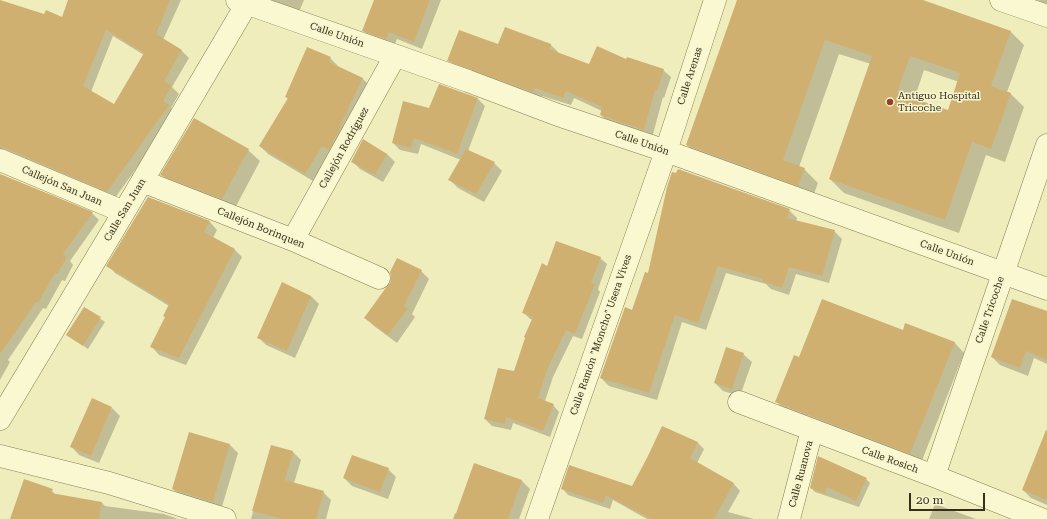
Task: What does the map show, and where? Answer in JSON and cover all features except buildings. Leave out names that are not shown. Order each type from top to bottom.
[{"type":"street","name":"Calle Arenas","points":[[666,151],[715,0]]},
{"type":"street","points":[[1001,0],[1047,16]]},
{"type":"street","name":"Calle Unión","points":[[244,1],[558,115],[666,151],[1047,289]]},
{"type":"street","name":"Calle San Juan","points":[[0,419],[124,212],[244,1]]},
{"type":"street","name":"Callejón Rodríguez","points":[[293,240],[396,56]]},
{"type":"street","name":"Calle Tricoche","points":[[934,476],[1047,145]]},
{"type":"street","name":"Calle Ramón \"Moncho\" Usera Vives","points":[[537,519],[666,151]]},
{"type":"street","name":"Callejón San Juan","points":[[0,160],[124,212]]},
{"type":"street","name":"Callejón Borinquen","points":[[142,181],[293,240],[379,278]]},
{"type":"street","name":"Calle Rosich","points":[[739,402],[934,476],[1041,519]]},
{"type":"street","name":"Calle Ruanova","points":[[789,519],[812,430]]},
{"type":"street","points":[[0,456],[109,483],[225,519]]},
{"type":"place","name":"Antiguo Hospital Tricoche","points":[[890,102]]}]
